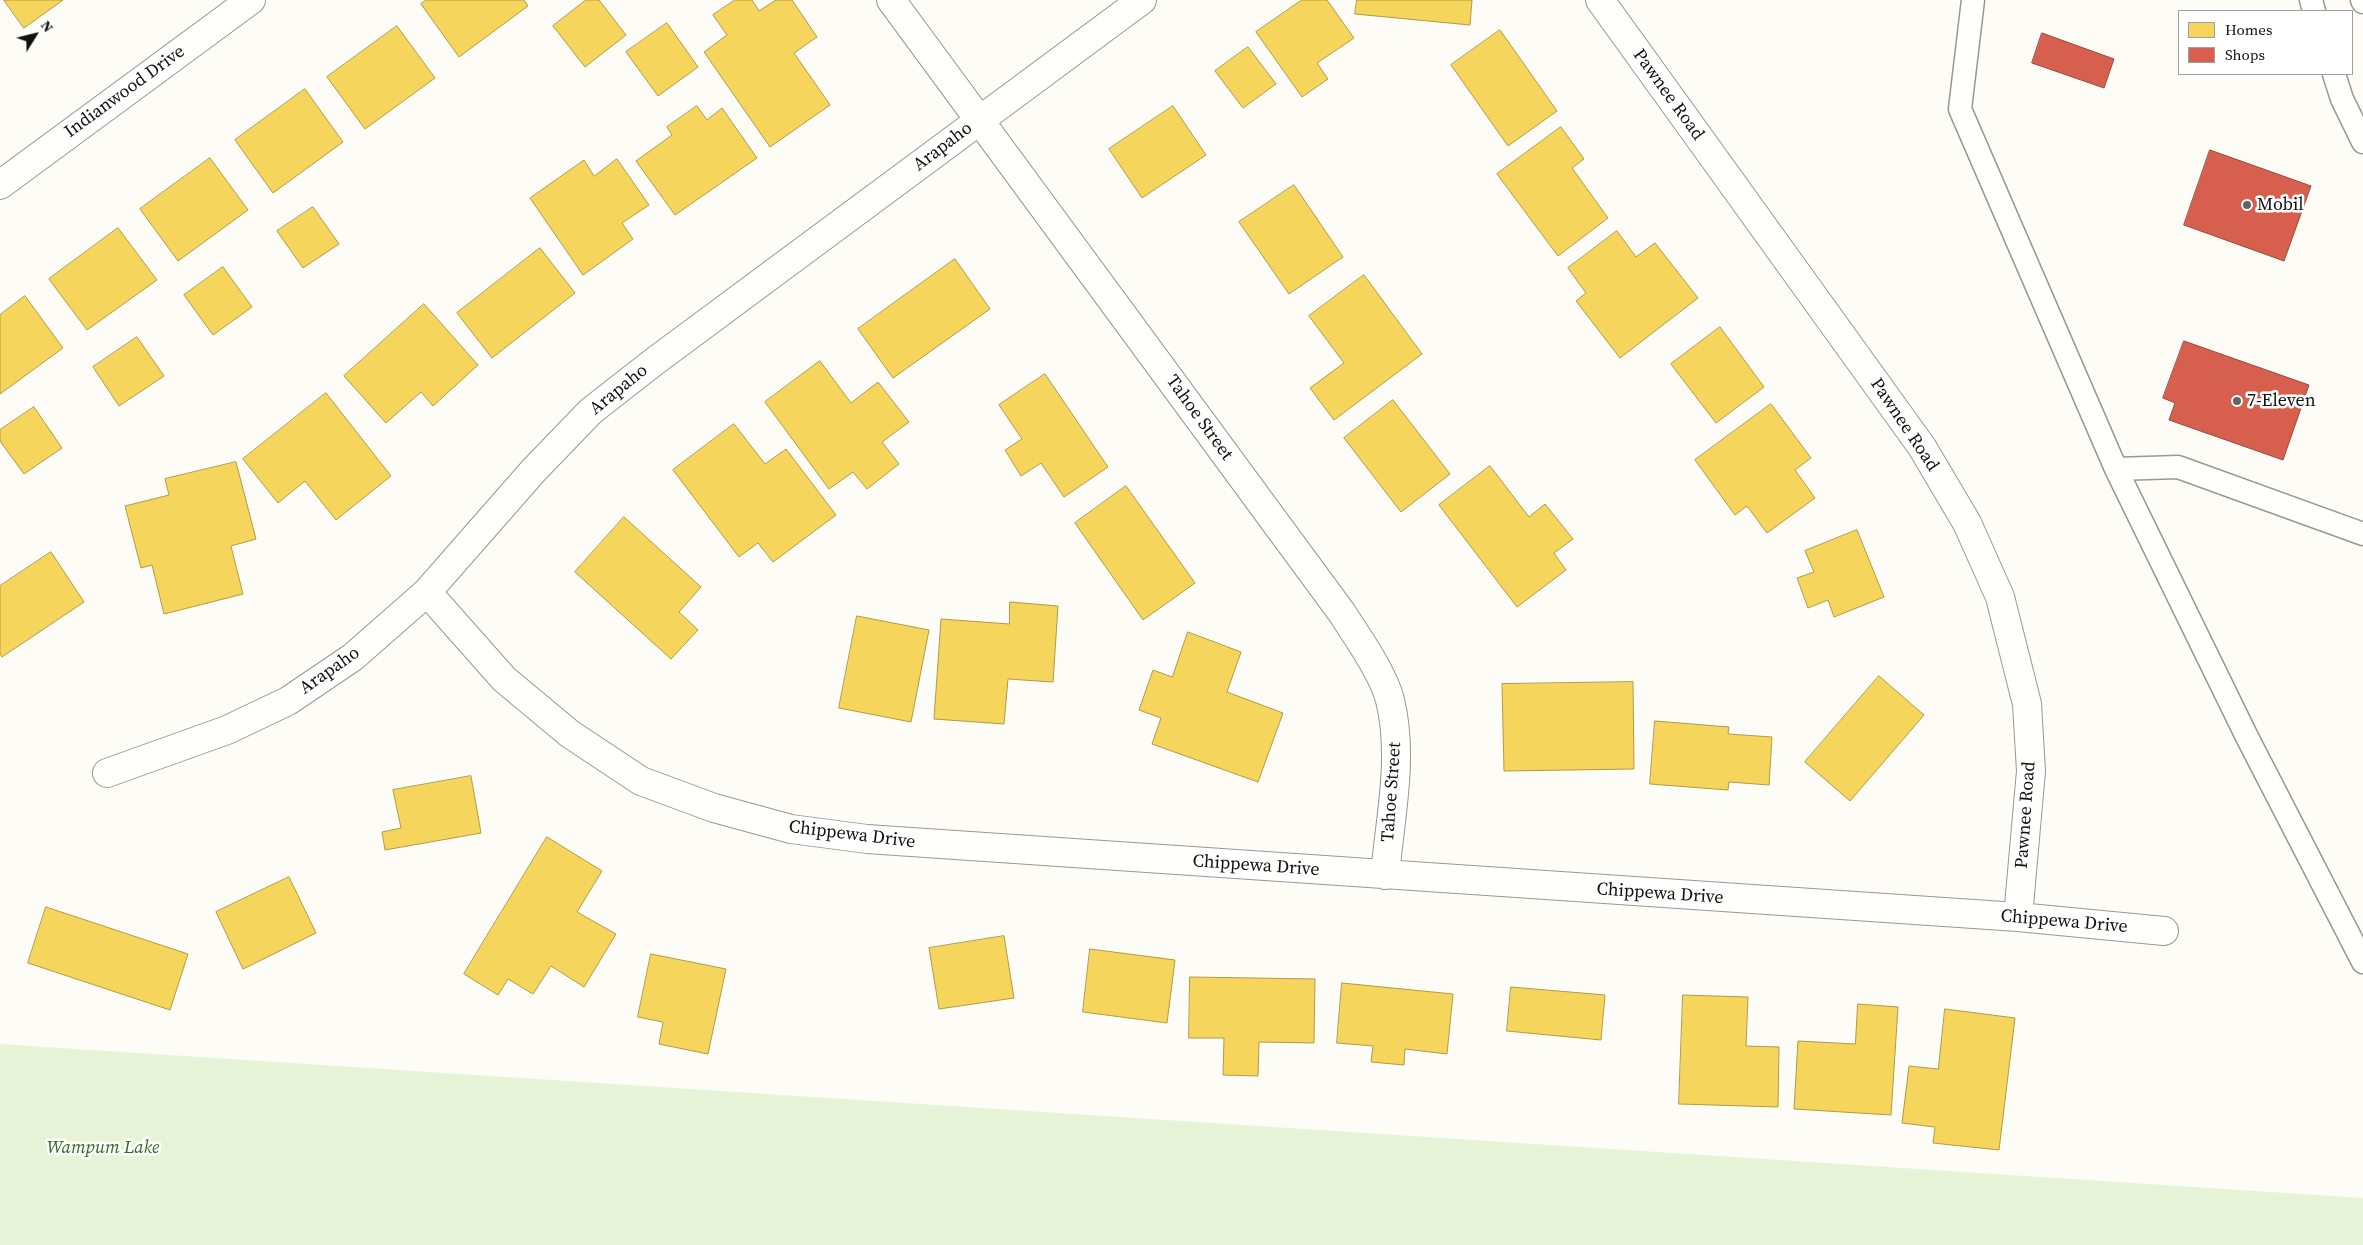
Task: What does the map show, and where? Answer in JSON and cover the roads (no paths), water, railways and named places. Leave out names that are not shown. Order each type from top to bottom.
[{"type":"street","name":"Indianwood Drive","points":[[0,185],[251,0]]},
{"type":"street","name":"Tahoe Street","points":[[891,0],[1342,613],[1369,656],[1390,699],[1398,744],[1385,875]]},
{"type":"street","name":"Arapaho","points":[[106,773],[227,730],[288,701],[353,657],[427,592],[534,470],[592,411],[655,361],[1142,0]]},
{"type":"street","name":"Pawnee Road","points":[[1600,0],[1922,447],[1967,523],[2000,597],[2027,704],[2031,771],[2018,917]]},
{"type":"street","name":"Chippewa Drive","points":[[427,592],[504,679],[570,734],[641,781],[714,808],[790,829],[867,839],[2018,917],[2164,931]]},
{"type":"lane","points":[[1973,0],[1960,109],[2116,469],[2251,746],[2363,962]]},
{"type":"lane","points":[[2335,75],[2355,104],[2363,142]]},
{"type":"lane","points":[[2116,469],[2178,467],[2363,534]]},
{"type":"place","name":"Mobil","points":[[2247,205]]},
{"type":"place","name":"7-Eleven","points":[[2237,401]]},
{"type":"park label","name":"Wampum Lake","points":[[103,1148]]}]
